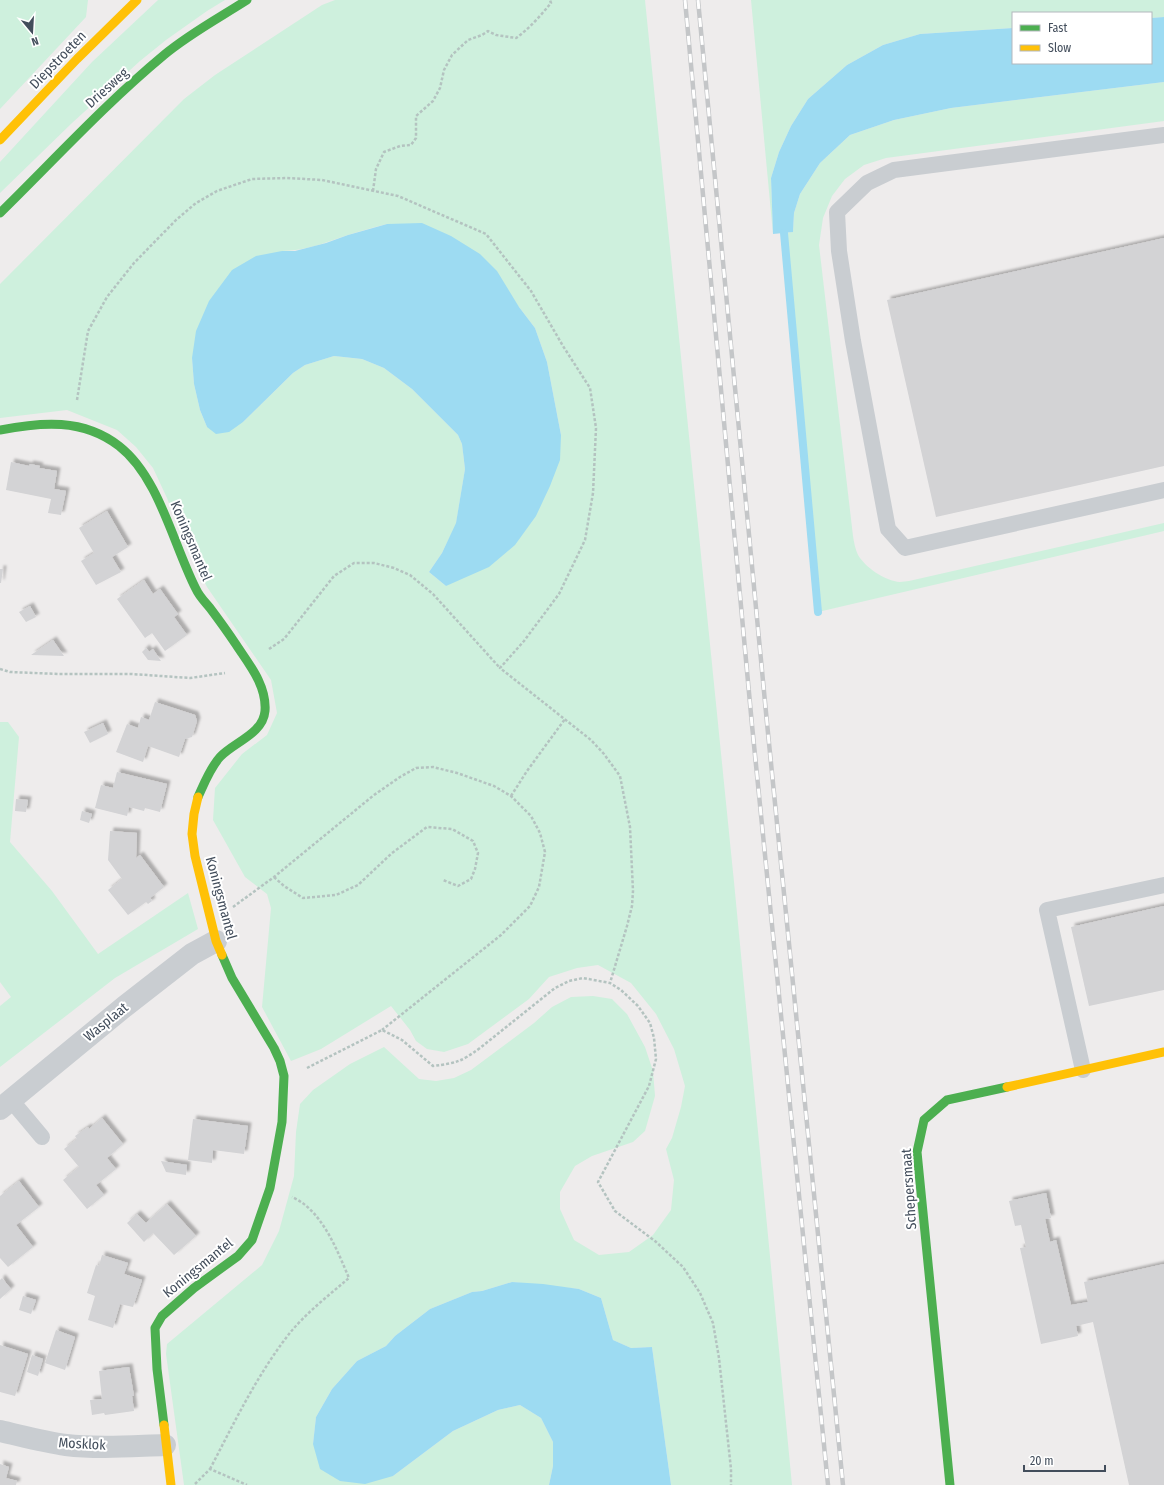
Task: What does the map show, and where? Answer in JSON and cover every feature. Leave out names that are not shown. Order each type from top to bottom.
[{"type":"street","name":"Diepstroeten","points":[[0,140],[77,58],[137,0]]},
{"type":"street","name":"Driesweg","points":[[0,213],[42,172],[89,122],[164,55],[193,34],[247,0]]},
{"type":"street","name":"Koningsmantel","points":[[0,430],[21,426],[48,424],[74,425],[99,434],[119,446],[143,473],[156,495],[186,569],[197,591],[225,628],[249,664],[262,687],[265,706],[261,723],[252,733],[220,757],[198,797],[194,814],[192,834],[195,856],[214,932],[236,984],[274,1048],[280,1061],[284,1076],[282,1122],[270,1188],[252,1240],[238,1256],[194,1288],[162,1316],[155,1328],[157,1370],[171,1485]]},
{"type":"street","name":"Wasplaat","points":[[6,1105],[124,1007],[192,954],[214,932]]},
{"type":"street","name":"Schepersmaat","points":[[950,1485],[917,1152],[924,1120],[947,1100],[1164,1052]]},
{"type":"street","name":"Mosklok","points":[[0,1431],[38,1441],[67,1445],[165,1445]]},
{"type":"lane","points":[[1164,135],[894,170],[867,183],[837,212],[839,251],[853,341],[888,529],[905,548],[1164,490]]},
{"type":"lane","points":[[1083,1070],[1047,910],[1164,885]]},
{"type":"lane","points":[[6,1105],[42,1136]]},
{"type":"path","points":[[373,191],[376,169],[384,152],[400,146],[411,145],[416,138],[416,116],[433,101],[440,88],[444,70],[452,55],[468,40],[482,36],[488,31],[496,35],[516,38],[523,33],[552,2],[550,0]]},
{"type":"path","points":[[74,425],[88,331],[107,296],[134,263],[176,220],[196,203],[217,191],[252,179],[286,178],[322,180],[398,196],[486,234],[531,290],[563,346],[590,388],[596,428],[593,493],[585,540],[559,594],[524,641],[500,668]]},
{"type":"path","points":[[0,669],[10,672],[132,674],[190,678],[226,673],[249,664],[284,639],[334,576],[354,564],[374,562],[410,575],[433,594],[500,668],[591,740],[604,754],[620,776],[630,827],[634,891],[632,906],[610,983]]},
{"type":"path","points":[[511,796],[527,770],[565,719]]},
{"type":"path","points":[[214,932],[274,877],[374,795],[416,768],[433,767],[458,773],[494,786],[511,796],[531,816],[540,833],[544,852],[539,887],[530,906],[501,935],[382,1030],[320,1062],[284,1076]]},
{"type":"path","points":[[274,877],[284,886],[303,898],[336,895],[358,885],[392,853],[427,827],[452,829],[473,841],[478,853],[476,870],[471,879],[458,886],[443,880]]},
{"type":"path","points":[[382,1030],[402,1040],[433,1066],[455,1063],[467,1058],[555,988],[569,981],[583,978],[610,983],[621,990],[638,1006],[650,1023],[654,1038],[656,1059],[649,1086],[598,1182],[615,1211],[656,1241],[683,1267],[700,1293],[713,1323],[719,1358],[731,1469],[731,1485]]},
{"type":"path","points":[[194,1485],[210,1468],[259,1378],[289,1334],[323,1299],[349,1278],[337,1251],[317,1215],[297,1199],[270,1188]]},
{"type":"path","points":[[210,1468],[247,1485]]},
{"type":"green space","points":[[0,0],[88,0],[86,17],[0,109]]},
{"type":"green space","points":[[158,0],[225,0],[166,40],[140,61],[72,123],[0,193],[0,162],[92,62]]},
{"type":"green space","points":[[335,0],[645,0],[734,882],[792,1485],[671,1485],[652,1347],[631,1348],[613,1340],[601,1298],[579,1289],[512,1282],[482,1291],[472,1292],[430,1309],[395,1336],[386,1346],[357,1361],[332,1389],[316,1417],[313,1444],[393,1476],[453,1431],[498,1410],[520,1405],[541,1418],[553,1442],[553,1466],[549,1485],[184,1485],[166,1354],[167,1344],[262,1265],[279,1231],[294,1176],[296,1132],[300,1104],[313,1090],[350,1064],[384,1047],[419,1079],[436,1081],[454,1078],[471,1070],[534,1023],[552,1007],[571,997],[593,996],[612,999],[627,1014],[645,1047],[653,1071],[655,1096],[645,1131],[633,1142],[592,1156],[575,1166],[560,1192],[560,1209],[574,1240],[599,1255],[629,1252],[653,1235],[671,1210],[674,1180],[666,1149],[672,1138],[681,1107],[685,1086],[674,1049],[656,1014],[631,983],[598,965],[577,968],[549,977],[529,999],[468,1044],[444,1052],[427,1049],[416,1041],[410,1030],[391,1006],[321,1049],[291,1061],[262,1007],[271,908],[267,894],[245,877],[213,820],[215,788],[242,754],[267,735],[277,713],[271,680],[207,587],[183,539],[167,498],[153,468],[136,447],[117,430],[67,410],[0,418],[0,284],[184,99],[215,75],[322,5]],"holes":[[[387,224],[519,307],[535,328],[547,362],[561,435],[446,586],[429,572],[442,553],[456,524],[465,469],[462,444],[458,435],[412,389],[384,368],[362,359],[334,356],[305,365],[293,373],[243,422],[207,427],[200,410],[194,384],[192,358],[282,251],[308,248]]]},
{"type":"green space","points":[[751,0],[1164,0],[1164,17],[1152,18],[1152,12],[1012,12],[1012,28],[920,34],[883,45],[847,65],[808,99],[791,126],[779,152],[771,178],[773,234]]},
{"type":"green space","points":[[1164,82],[1164,121],[886,158],[864,165],[845,179],[832,196],[823,218],[819,245],[853,536],[858,555],[870,569],[894,581],[909,581],[1164,523],[1164,531],[818,612],[784,233],[793,232],[794,213],[800,194],[820,163],[850,135],[894,120],[951,108]]},
{"type":"green space","points":[[0,722],[8,722],[19,737],[10,842],[52,891],[98,954],[188,893],[198,929],[115,978],[0,1067],[0,1006],[11,997],[0,982]]},
{"type":"water","points":[[1164,17],[1164,82],[951,108],[894,120],[850,135],[820,163],[800,194],[794,213],[793,232],[773,234],[771,178],[779,152],[791,126],[808,99],[847,65],[883,45],[920,34],[1012,28],[1012,64],[1152,64],[1152,18]]},
{"type":"water","points":[[422,223],[451,236],[480,254],[497,271],[519,307],[535,328],[547,362],[561,435],[560,460],[550,486],[536,516],[515,545],[489,567],[446,586],[429,572],[442,553],[456,523],[465,469],[462,444],[458,435],[412,389],[384,368],[362,359],[334,356],[305,365],[293,373],[243,422],[229,432],[216,434],[207,427],[200,410],[194,384],[192,358],[196,331],[209,301],[232,270],[256,256],[282,251],[295,251],[387,224]]},
{"type":"water","points":[[512,1282],[543,1284],[579,1289],[601,1298],[613,1340],[631,1348],[652,1347],[671,1485],[549,1485],[553,1466],[553,1442],[541,1418],[520,1405],[498,1410],[453,1431],[393,1476],[365,1484],[340,1481],[320,1469],[313,1444],[316,1417],[332,1389],[357,1361],[386,1346],[395,1336],[430,1309],[472,1292],[482,1291]]},
{"type":"building","points":[[1164,238],[1164,466],[936,517],[887,300]]},
{"type":"building","points":[[11,462],[29,466],[30,464],[40,466],[39,468],[57,471],[54,489],[66,491],[61,515],[48,513],[51,499],[6,490]]},
{"type":"building","points":[[107,511],[128,547],[112,557],[121,572],[96,585],[81,561],[94,553],[79,528]]},
{"type":"building","points":[[0,569],[3,569],[1,583],[0,583]]},
{"type":"building","points":[[144,580],[153,594],[160,589],[178,614],[174,617],[187,635],[165,651],[152,633],[145,638],[117,599]]},
{"type":"building","points":[[30,606],[36,617],[26,622],[19,612]]},
{"type":"building","points":[[53,640],[64,656],[31,655]]},
{"type":"building","points":[[146,648],[149,652],[153,649],[161,661],[148,660],[142,652]]},
{"type":"building","points":[[155,702],[195,715],[197,721],[192,737],[185,739],[179,757],[148,746],[143,762],[116,752],[127,724],[138,728],[141,717],[149,720]]},
{"type":"building","points":[[103,723],[108,734],[90,743],[84,732]]},
{"type":"building","points":[[117,772],[167,784],[160,812],[145,808],[144,811],[129,807],[127,816],[95,808],[101,785],[113,788]]},
{"type":"building","points":[[16,799],[28,800],[26,812],[15,811]]},
{"type":"building","points":[[82,811],[92,814],[89,823],[80,820]]},
{"type":"building","points":[[110,831],[137,833],[136,858],[140,855],[164,887],[150,898],[152,901],[148,904],[146,902],[128,915],[108,890],[122,879],[108,860]]},
{"type":"building","points":[[1164,906],[1164,990],[1089,1006],[1071,927]]},
{"type":"building","points":[[102,1118],[123,1144],[107,1158],[116,1169],[96,1185],[104,1195],[87,1209],[63,1180],[79,1167],[64,1149],[77,1139],[75,1136],[88,1127],[89,1129]]},
{"type":"building","points":[[193,1119],[248,1126],[244,1154],[213,1150],[212,1163],[188,1160]]},
{"type":"building","points":[[161,1161],[187,1165],[186,1175],[166,1172]]},
{"type":"building","points":[[19,1181],[39,1207],[16,1225],[33,1247],[8,1267],[0,1258],[0,1196]]},
{"type":"building","points":[[1046,1193],[1051,1218],[1045,1219],[1050,1242],[1056,1240],[1071,1305],[1088,1302],[1084,1282],[1164,1264],[1164,1485],[1129,1485],[1093,1322],[1076,1326],[1078,1336],[1041,1344],[1020,1248],[1026,1247],[1021,1225],[1015,1226],[1009,1201]]},
{"type":"building","points":[[167,1204],[196,1236],[174,1255],[153,1233],[144,1242],[127,1223],[137,1214],[146,1223]]},
{"type":"building","points":[[102,1255],[128,1263],[124,1274],[142,1280],[133,1307],[120,1304],[113,1328],[88,1320],[95,1296],[87,1293],[96,1265],[99,1266]]},
{"type":"building","points":[[2,1278],[11,1289],[0,1299],[0,1280]]},
{"type":"building","points":[[23,1296],[36,1300],[31,1314],[19,1310]]},
{"type":"building","points":[[56,1330],[75,1337],[65,1370],[45,1363]]},
{"type":"building","points":[[0,1345],[28,1354],[15,1396],[0,1392]]},
{"type":"building","points":[[32,1355],[43,1359],[38,1376],[27,1372]]},
{"type":"building","points":[[129,1367],[134,1396],[132,1396],[134,1411],[105,1415],[104,1413],[92,1415],[90,1400],[102,1399],[99,1371]]},
{"type":"building","points":[[0,1464],[9,1467],[6,1478],[17,1481],[16,1485],[0,1485]]},
{"type":"waterway","points":[[784,233],[818,612]]},
{"type":"railway","points":[[685,0],[752,725],[828,1485]]},
{"type":"railway","points":[[698,0],[767,723],[843,1485]]},
{"type":"traffic: fast","points":[[0,213],[100,113],[164,55],[204,26],[247,0]]},
{"type":"traffic: fast","points":[[0,430],[46,424],[61,424],[76,427],[105,437],[119,446],[133,459],[145,475],[155,493],[197,592],[226,630],[256,675],[265,701],[263,719],[254,732],[216,761],[198,797]]},
{"type":"traffic: fast","points":[[164,1425],[157,1369],[155,1328],[162,1316],[194,1288],[238,1256],[252,1240],[270,1188],[282,1122],[284,1076],[280,1061],[274,1048],[232,978],[222,955]]},
{"type":"traffic: fast","points":[[950,1485],[917,1152],[924,1120],[947,1100],[1007,1087]]},
{"type":"traffic: slow","points":[[0,140],[77,59],[137,0]]},
{"type":"traffic: slow","points":[[198,797],[194,814],[192,834],[195,856],[216,941],[222,955]]},
{"type":"traffic: slow","points":[[1007,1087],[1164,1052]]},
{"type":"traffic: slow","points":[[164,1425],[171,1485]]}]
